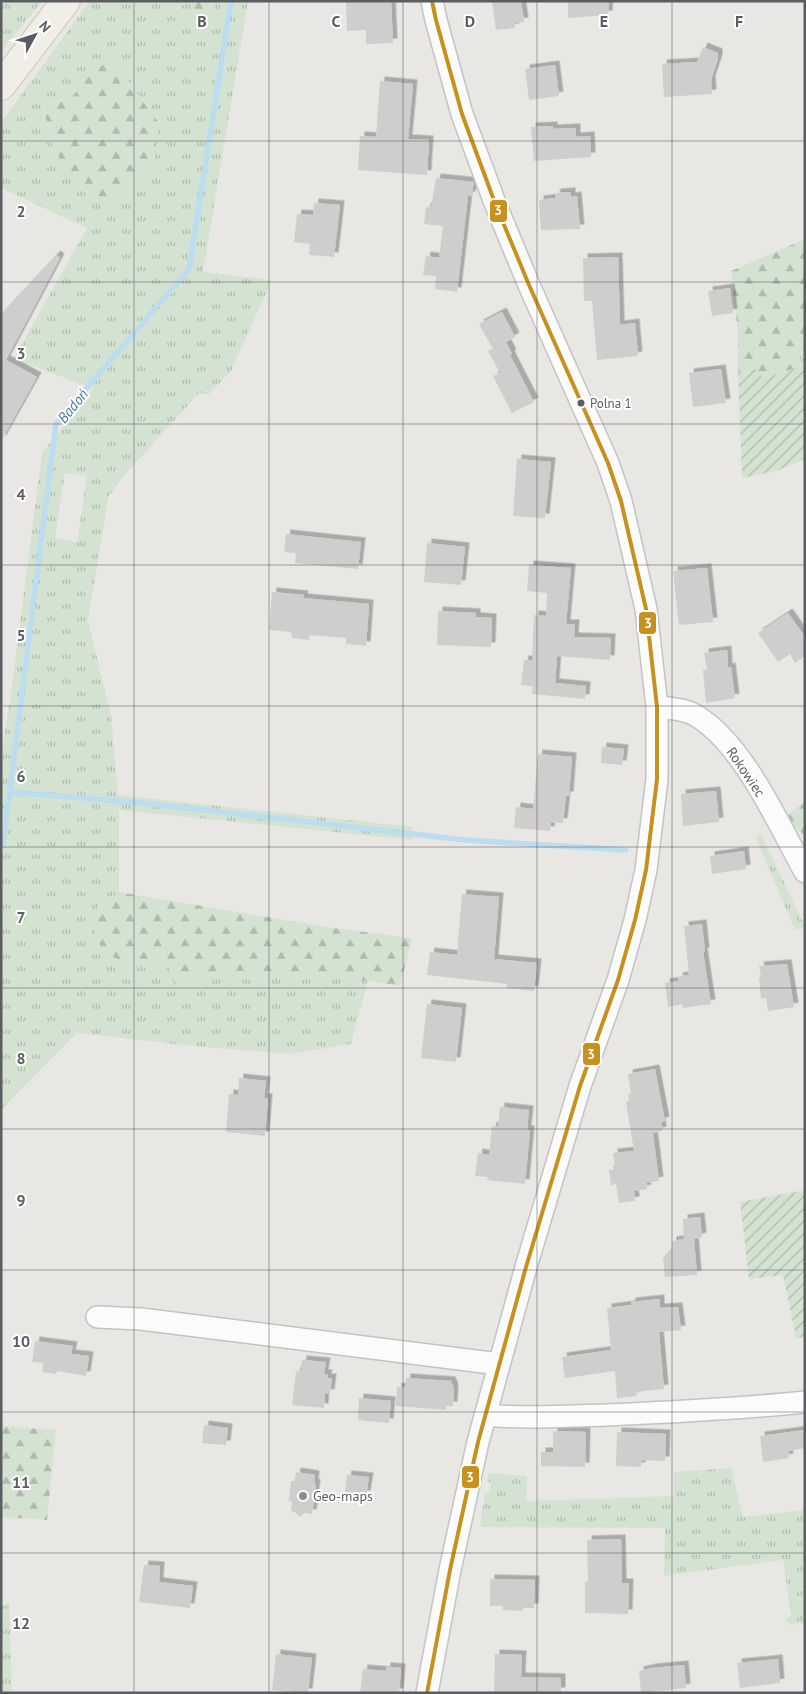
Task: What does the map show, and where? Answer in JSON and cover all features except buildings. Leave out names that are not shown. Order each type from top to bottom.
[{"type":"main road","points":[[1,86],[66,1]]},
{"type":"street","points":[[426,1693],[450,1570],[485,1415],[526,1267],[580,1086],[618,980],[635,920],[646,870],[657,779],[657,707],[646,609],[622,501],[608,463],[529,285],[489,186],[462,114],[432,1]]},
{"type":"street","name":"Rokowiec","points":[[657,707],[671,708],[694,714],[721,735],[750,772],[805,872]]},
{"type":"street","points":[[97,1317],[141,1319],[499,1364]]},
{"type":"street","points":[[485,1415],[584,1416],[733,1409],[805,1402]]},
{"type":"green space","points":[[1,1],[42,1],[1,52]]},
{"type":"green space","points":[[90,1],[192,1],[192,14],[205,20],[218,1],[248,1],[203,272],[272,280],[231,371],[209,394],[199,393],[122,478],[109,496],[88,621],[111,715],[118,795],[412,827],[413,840],[119,810],[119,892],[98,906],[121,961],[195,969],[213,977],[234,971],[268,971],[296,982],[313,973],[368,981],[351,1044],[291,1054],[192,1046],[77,1033],[1,1110],[1,752],[10,701],[42,453],[93,389],[14,358],[87,228],[1,188],[1,122]],"holes":[[[74,95],[52,144],[43,105]],[[65,473],[87,476],[77,542],[55,538]]]},
{"type":"green space","points":[[192,1],[218,1],[205,21],[192,14]]},
{"type":"green space","points":[[93,65],[112,66],[129,82],[158,122],[154,166],[121,194],[101,205],[67,172],[52,145],[43,105],[74,95]]},
{"type":"green space","points":[[805,239],[805,347],[802,348],[801,366],[763,379],[757,369],[738,372],[738,333],[731,271]]},
{"type":"green space","points":[[805,347],[805,459],[776,471],[742,478],[738,372],[757,369],[763,379],[801,366],[802,348]]},
{"type":"green space","points":[[805,802],[805,836],[784,817]]},
{"type":"green space","points":[[761,834],[805,927],[795,930],[756,838]]},
{"type":"green space","points":[[119,892],[333,928],[412,938],[400,986],[313,973],[296,982],[268,971],[234,971],[213,977],[195,969],[195,985],[175,986],[168,966],[121,961],[103,952],[93,928],[98,906]]},
{"type":"green space","points":[[805,1190],[805,1337],[796,1338],[783,1275],[749,1279],[740,1202]]},
{"type":"green space","points":[[1,1426],[56,1430],[47,1520],[1,1517]]},
{"type":"green space","points":[[731,1468],[743,1517],[805,1510],[805,1623],[789,1625],[786,1618],[791,1616],[783,1560],[664,1576],[665,1528],[480,1527],[485,1492],[489,1493],[491,1483],[487,1481],[488,1473],[527,1476],[526,1501],[674,1496],[674,1472]]},
{"type":"green space","points":[[9,1604],[12,1693],[1,1693],[1,1606]]},
{"type":"waterway","name":"Badoń","points":[[1,847],[3,844],[56,424],[189,269],[231,1]]},
{"type":"waterway","points":[[10,792],[142,803],[465,840],[626,850]]},
{"type":"transit line","name":"3","points":[[427,1693],[450,1570],[478,1442],[526,1267],[580,1086],[618,980],[635,920],[646,870],[657,779],[657,707],[646,609],[621,501],[608,463],[529,285],[495,203],[462,114],[432,1]]},
{"type":"place","name":"Polna 1","points":[[581,403]]},
{"type":"place","name":"Geo-maps","points":[[303,1496]]}]
